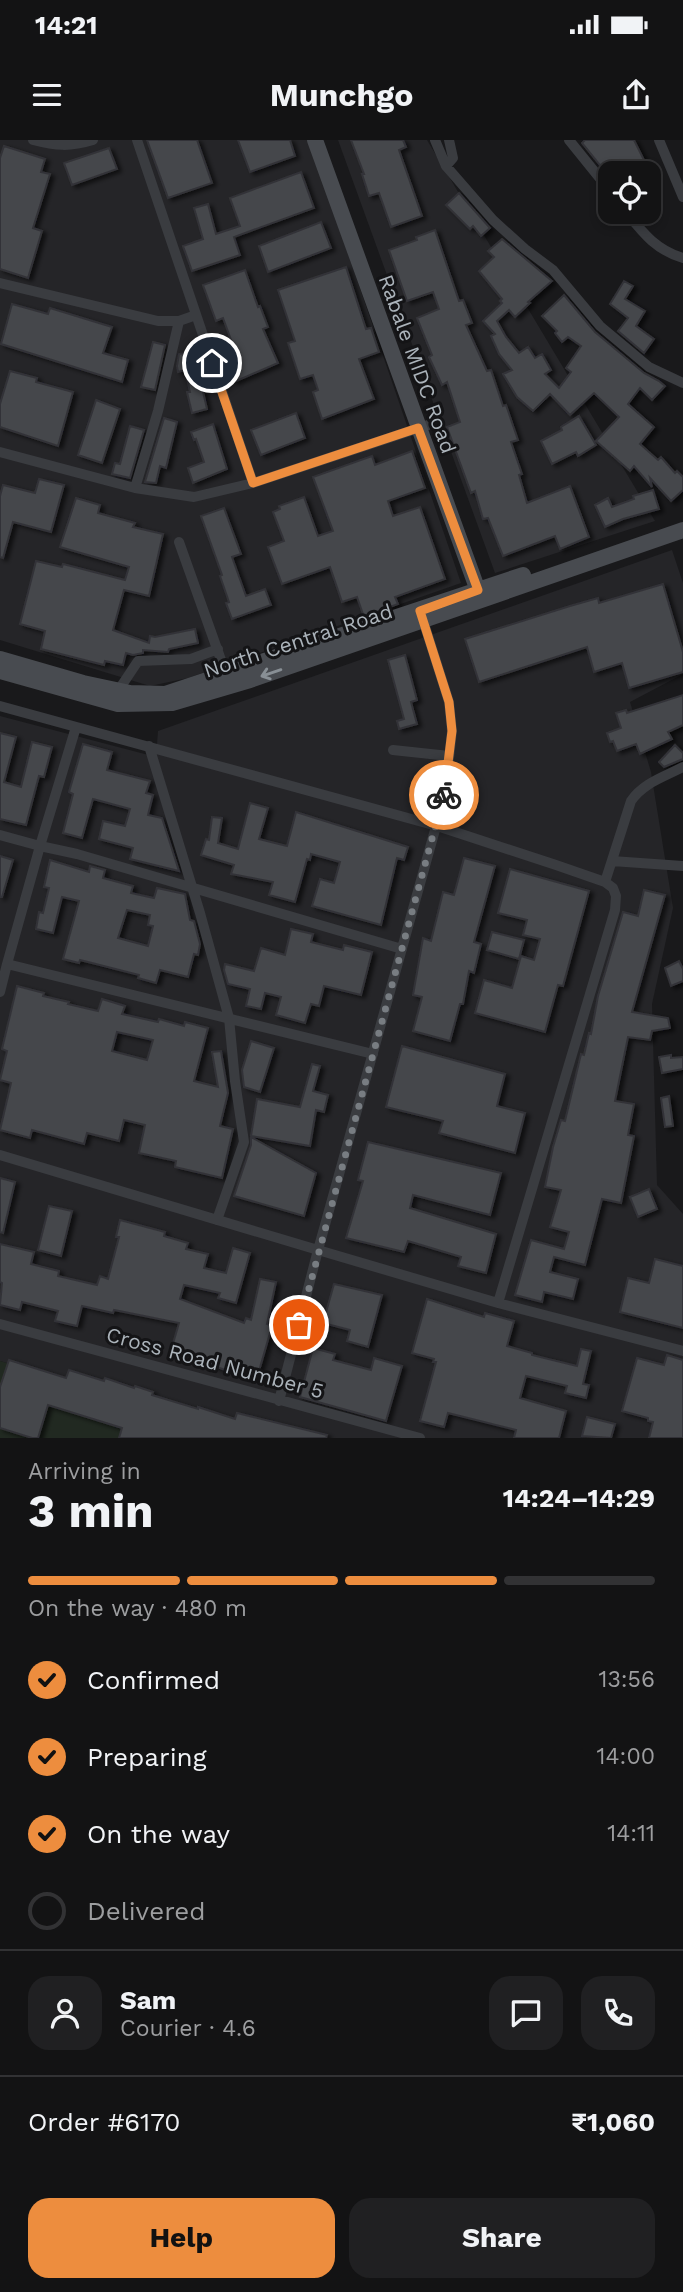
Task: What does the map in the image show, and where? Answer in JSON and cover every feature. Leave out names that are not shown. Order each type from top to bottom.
[{"type":"main road","name":"Rabale MIDC Road","points":[[315,140],[333,180],[485,594]]},
{"type":"main road","name":"Rabale MIDC Road","points":[[324,140],[333,180]]},
{"type":"main road","name":"North Central Road","points":[[0,671],[118,704],[172,703],[250,680],[683,522]]},
{"type":"main road","name":"North Central Road","points":[[485,594],[683,530]]},
{"type":"main road","name":"North Central Road","points":[[0,659],[130,694],[165,694],[422,616]]},
{"type":"street","points":[[33,140],[75,146],[93,140]]},
{"type":"street","points":[[137,140],[253,483]]},
{"type":"street","points":[[435,140],[446,166],[493,220],[553,270],[600,326],[649,367],[683,383]]},
{"type":"street","points":[[446,166],[453,158],[449,140]]},
{"type":"street","points":[[569,140],[598,176]]},
{"type":"street","points":[[659,140],[683,197]]},
{"type":"street","points":[[636,224],[655,246],[668,254],[683,258]]},
{"type":"street","points":[[0,283],[158,321],[179,321],[196,315]]},
{"type":"street","points":[[135,488],[158,411],[179,321]]},
{"type":"street","points":[[0,452],[135,488],[194,497],[253,483],[423,427]]},
{"type":"street","points":[[179,542],[226,674]]},
{"type":"street","points":[[279,1401],[444,794],[452,731],[449,702],[422,616]]},
{"type":"street","points":[[118,691],[142,659],[172,662],[191,659],[218,649]]},
{"type":"street","points":[[0,706],[437,826],[605,882],[613,888],[616,896],[615,910],[498,1303]]},
{"type":"street","points":[[0,992],[76,727]]},
{"type":"street","points":[[149,746],[229,1018],[234,1081],[244,1142],[217,1220]]},
{"type":"street","points":[[393,750],[449,756]]},
{"type":"street","points":[[605,882],[636,793],[648,783],[683,767]]},
{"type":"street","points":[[0,835],[77,854],[402,949]]},
{"type":"street","points":[[612,861],[683,866]]},
{"type":"street","points":[[7,964],[373,1054]]},
{"type":"street","points":[[0,1155],[498,1303],[683,1351]]},
{"type":"street","name":"Cross Road Number 5","points":[[0,1324],[414,1437]]},
{"type":"shaded area","points":[[0,140],[309,140],[461,583],[188,678],[150,686],[0,640]]},
{"type":"shaded area","points":[[338,140],[427,140],[655,521],[495,573]]},
{"type":"shaded area","points":[[672,550],[683,583],[683,674],[630,702],[651,772],[673,908],[652,1004],[657,1185],[683,1214],[683,1438],[251,1438],[0,1361],[0,716],[156,757],[158,731]]},
{"type":"shaded area","points":[[0,1361],[251,1438],[0,1438]]},
{"type":"building","points":[[147,140],[197,140],[212,183],[168,198]]},
{"type":"building","points":[[238,140],[290,140],[295,156],[250,172]]},
{"type":"building","points":[[351,140],[403,140],[406,147],[399,150],[422,216],[391,227],[379,193],[369,196]]},
{"type":"building","points":[[585,140],[634,140],[644,161],[598,163],[582,143]]},
{"type":"building","points":[[4,146],[45,159],[41,172],[50,174],[33,228],[42,231],[28,278],[0,269],[0,158]]},
{"type":"building","points":[[109,148],[117,169],[72,185],[64,163]]},
{"type":"building","points":[[301,172],[314,208],[234,237],[240,255],[192,271],[183,246],[203,239],[194,208],[208,204],[216,234],[240,226],[230,198]]},
{"type":"building","points":[[459,193],[490,228],[481,236],[473,226],[470,229],[446,205]]},
{"type":"building","points":[[321,222],[331,248],[268,272],[259,246]]},
{"type":"building","points":[[435,230],[459,301],[463,300],[472,323],[466,325],[487,371],[491,370],[518,440],[511,442],[522,474],[519,475],[527,503],[570,486],[589,537],[560,549],[555,536],[503,556],[488,518],[483,519],[475,491],[471,493],[447,427],[460,422],[447,382],[442,385],[429,357],[432,355],[417,318],[439,309],[433,292],[407,301],[389,250]]},
{"type":"building","points":[[502,239],[552,281],[515,317],[509,310],[497,321],[519,353],[528,347],[535,358],[542,354],[551,370],[545,374],[559,388],[571,372],[566,368],[581,346],[568,337],[562,342],[555,333],[557,331],[542,316],[564,295],[595,332],[644,373],[665,386],[652,400],[640,388],[628,404],[654,427],[640,444],[658,460],[661,457],[675,473],[677,471],[683,477],[683,490],[671,501],[650,478],[652,487],[634,466],[630,471],[596,441],[619,417],[594,393],[570,415],[550,394],[533,411],[517,397],[503,374],[512,370],[499,354],[491,336],[495,334],[483,321],[502,303],[502,299],[479,271],[494,257],[488,251]]},
{"type":"building","points":[[346,267],[366,329],[371,328],[379,352],[359,359],[374,399],[322,419],[313,392],[318,390],[313,375],[300,379],[288,343],[295,341],[278,290]]},
{"type":"building","points":[[245,270],[268,327],[263,329],[278,363],[234,382],[223,356],[235,351],[223,318],[216,321],[203,285]]},
{"type":"building","points":[[624,281],[633,286],[625,299],[645,311],[636,326],[654,339],[644,353],[618,331],[628,318],[610,304]]},
{"type":"building","points":[[12,304],[48,314],[50,308],[112,327],[103,353],[128,360],[122,382],[1,344]]},
{"type":"building","points":[[153,342],[165,345],[155,390],[141,387]]},
{"type":"building","points":[[190,352],[195,370],[198,370],[207,409],[192,413],[185,370],[178,372],[177,366],[179,354]]},
{"type":"building","points":[[10,371],[37,378],[36,382],[73,392],[58,446],[0,427],[0,404]]},
{"type":"building","points":[[96,400],[120,409],[102,463],[78,455]]},
{"type":"building","points":[[296,413],[305,438],[261,455],[251,430]]},
{"type":"building","points":[[579,416],[596,445],[578,456],[576,452],[552,464],[541,441],[562,430],[561,427]]},
{"type":"building","points":[[164,418],[177,422],[166,468],[160,466],[156,483],[145,482]]},
{"type":"building","points":[[213,424],[227,469],[193,483],[188,468],[204,462],[191,432]]},
{"type":"building","points":[[130,426],[144,430],[130,478],[112,474],[115,463],[120,464]]},
{"type":"building","points":[[412,451],[425,488],[388,501],[393,516],[420,507],[445,579],[395,597],[398,604],[364,617],[357,597],[342,602],[330,567],[282,584],[268,547],[284,541],[273,512],[280,509],[279,506],[304,497],[318,536],[333,531],[313,477],[372,456],[375,465]]},
{"type":"building","points":[[39,479],[64,485],[51,532],[13,522],[3,558],[0,557],[0,496],[3,485],[35,493]]},
{"type":"building","points":[[653,490],[659,509],[605,527],[595,505],[608,498],[612,507],[634,499],[633,496]]},
{"type":"building","points":[[76,498],[100,505],[98,513],[135,523],[133,527],[163,534],[149,596],[124,590],[113,630],[149,643],[150,636],[195,629],[198,643],[169,649],[168,652],[143,650],[143,653],[133,655],[126,653],[123,665],[105,661],[104,665],[41,649],[45,631],[20,624],[36,561],[62,567],[63,564],[125,580],[129,567],[60,547]]},
{"type":"building","points":[[224,508],[241,554],[232,557],[246,596],[265,589],[271,605],[232,619],[226,603],[229,602],[220,576],[222,575],[201,516]]},
{"type":"building","points":[[663,584],[683,652],[683,672],[629,688],[622,663],[594,672],[587,647],[479,682],[465,639],[598,598],[599,603]]},
{"type":"building","points":[[405,655],[417,700],[411,702],[417,724],[399,729],[397,721],[404,719],[388,660]]},
{"type":"building","points":[[683,695],[683,725],[668,732],[672,739],[640,754],[636,744],[617,751],[613,741],[610,742],[607,733],[621,728],[616,713],[626,710],[627,713]]},
{"type":"building","points":[[0,733],[16,737],[4,782],[21,787],[32,742],[52,747],[44,777],[39,776],[26,825],[0,819]]},
{"type":"building","points":[[83,744],[112,752],[107,770],[150,781],[146,793],[153,795],[148,815],[162,818],[179,871],[130,859],[133,848],[99,839],[103,821],[125,826],[130,809],[93,799],[82,838],[63,833],[73,794],[69,792]]},
{"type":"building","points":[[675,745],[683,753],[683,759],[664,767],[659,762]]},
{"type":"building","points":[[250,803],[268,808],[259,839],[287,846],[296,812],[408,847],[404,860],[397,858],[381,925],[312,906],[320,879],[334,883],[340,862],[311,854],[310,860],[307,859],[295,902],[269,895],[273,882],[231,874],[234,865],[201,855],[206,839],[209,840],[212,817],[222,818],[218,843],[238,849]]},
{"type":"building","points":[[0,856],[13,860],[2,897],[0,897]]},
{"type":"building","points":[[464,858],[495,866],[474,942],[481,944],[474,973],[469,971],[463,1004],[460,1004],[450,1041],[413,1031],[422,997],[413,995],[423,938],[431,941],[443,892],[454,895]]},
{"type":"building","points":[[50,860],[89,872],[90,866],[105,870],[103,878],[133,886],[131,893],[154,898],[157,888],[185,894],[190,920],[194,921],[200,944],[198,955],[194,954],[188,977],[160,970],[156,983],[138,978],[139,975],[80,960],[79,963],[63,959],[79,901],[62,897],[53,933],[36,929],[39,912],[43,913],[49,888],[44,887]],"holes":[[[127,910],[150,915],[148,925],[153,926],[148,946],[118,938]]]},
{"type":"building","points":[[510,869],[589,891],[563,986],[558,985],[545,1032],[475,1013],[484,980],[512,988],[521,956],[534,960],[540,939],[523,935],[527,920],[498,913]]},
{"type":"building","points":[[644,890],[665,895],[632,1012],[668,1018],[670,1028],[652,1031],[650,1040],[628,1037],[615,1101],[634,1104],[628,1135],[634,1136],[621,1203],[602,1199],[585,1265],[554,1257],[550,1272],[578,1279],[573,1299],[544,1292],[542,1302],[515,1295],[531,1240],[564,1249],[569,1232],[550,1227],[561,1190],[545,1187],[553,1147],[561,1120],[565,1121],[581,1054],[584,1055],[589,1033],[591,1034],[598,996],[623,912],[638,916]]},
{"type":"building","points":[[291,929],[313,934],[311,942],[343,950],[344,945],[372,952],[361,995],[324,986],[319,1006],[311,1004],[305,1023],[276,1015],[281,997],[265,993],[261,1009],[246,1006],[250,989],[228,984],[225,964],[254,971],[261,948],[285,955]]},
{"type":"building","points":[[492,932],[524,940],[519,959],[487,950]]},
{"type":"building","points":[[679,961],[683,969],[683,981],[671,986],[665,968]]},
{"type":"building","points":[[17,986],[44,993],[43,996],[69,1002],[68,1004],[98,1011],[102,999],[125,1006],[122,1014],[158,1022],[159,1019],[184,1026],[185,1022],[208,1028],[194,1081],[218,1087],[212,1052],[221,1051],[228,1093],[220,1126],[233,1129],[222,1178],[175,1167],[176,1161],[139,1153],[145,1125],[124,1120],[119,1141],[87,1133],[84,1144],[32,1130],[30,1138],[0,1130],[11,1083],[0,1080],[7,1051],[2,1049]],"holes":[[[117,1032],[153,1040],[147,1060],[112,1051]]]},
{"type":"building","points":[[251,1041],[274,1048],[260,1092],[244,1087],[242,1070]]},
{"type":"building","points":[[402,1046],[505,1074],[497,1106],[525,1113],[515,1153],[439,1133],[443,1121],[386,1107]]},
{"type":"building","points":[[671,1055],[671,1058],[683,1057],[683,1069],[662,1073],[659,1057]]},
{"type":"building","points":[[312,1064],[320,1066],[313,1091],[328,1095],[324,1112],[316,1110],[310,1146],[251,1136],[257,1099],[300,1107]]},
{"type":"building","points":[[669,1096],[673,1126],[665,1127],[661,1098]]},
{"type":"building","points":[[251,1137],[316,1173],[304,1216],[234,1196],[251,1145]]},
{"type":"building","points":[[368,1142],[501,1173],[490,1215],[413,1195],[410,1208],[496,1234],[486,1273],[458,1266],[461,1257],[408,1241],[404,1252],[346,1238],[363,1181],[358,1180]]},
{"type":"building","points":[[0,1178],[15,1182],[3,1233],[0,1232]]},
{"type":"building","points":[[649,1189],[657,1209],[638,1217],[630,1197]]},
{"type":"building","points":[[49,1206],[72,1211],[61,1256],[38,1250]]},
{"type":"building","points":[[120,1220],[165,1232],[164,1236],[188,1243],[186,1249],[208,1254],[204,1268],[226,1273],[233,1248],[250,1253],[236,1303],[218,1298],[220,1293],[184,1285],[180,1299],[244,1323],[246,1318],[251,1320],[260,1279],[276,1282],[267,1324],[272,1326],[259,1371],[228,1362],[225,1370],[198,1360],[200,1355],[172,1347],[179,1323],[82,1306],[77,1326],[55,1321],[58,1311],[22,1302],[20,1310],[0,1305],[0,1244],[34,1252],[31,1264],[59,1271],[58,1276],[97,1285],[100,1276],[108,1279],[119,1237],[116,1237]]},
{"type":"building","points":[[655,1259],[683,1266],[683,1328],[620,1312],[628,1278],[649,1283]]},
{"type":"building","points":[[334,1284],[382,1295],[368,1347],[347,1341],[350,1330],[323,1323]]},
{"type":"building","points":[[427,1299],[484,1317],[485,1313],[514,1321],[507,1346],[532,1355],[577,1366],[581,1349],[591,1351],[583,1384],[589,1385],[586,1398],[565,1393],[567,1386],[526,1376],[520,1398],[566,1411],[559,1438],[514,1438],[516,1430],[448,1413],[444,1427],[420,1421],[436,1362],[433,1362],[434,1359],[412,1353]]},
{"type":"building","points":[[313,1348],[335,1354],[333,1360],[371,1370],[374,1358],[402,1366],[386,1421],[300,1397]]},
{"type":"building","points":[[667,1355],[683,1360],[683,1438],[649,1438],[653,1422],[622,1411],[637,1358],[664,1365]]},
{"type":"building","points":[[9,1360],[66,1378],[69,1370],[104,1381],[105,1378],[235,1419],[237,1413],[327,1435],[326,1438],[119,1438],[122,1428],[48,1405],[38,1438],[32,1438],[0,1428],[0,1387]]},
{"type":"building","points":[[587,1417],[615,1424],[611,1438],[582,1436]]},
{"type":"way so far","points":[[299,1325],[444,795]]},
{"type":"route","points":[[212,363],[253,483],[418,428],[478,590],[420,611],[449,702],[452,731],[444,795]]}]
